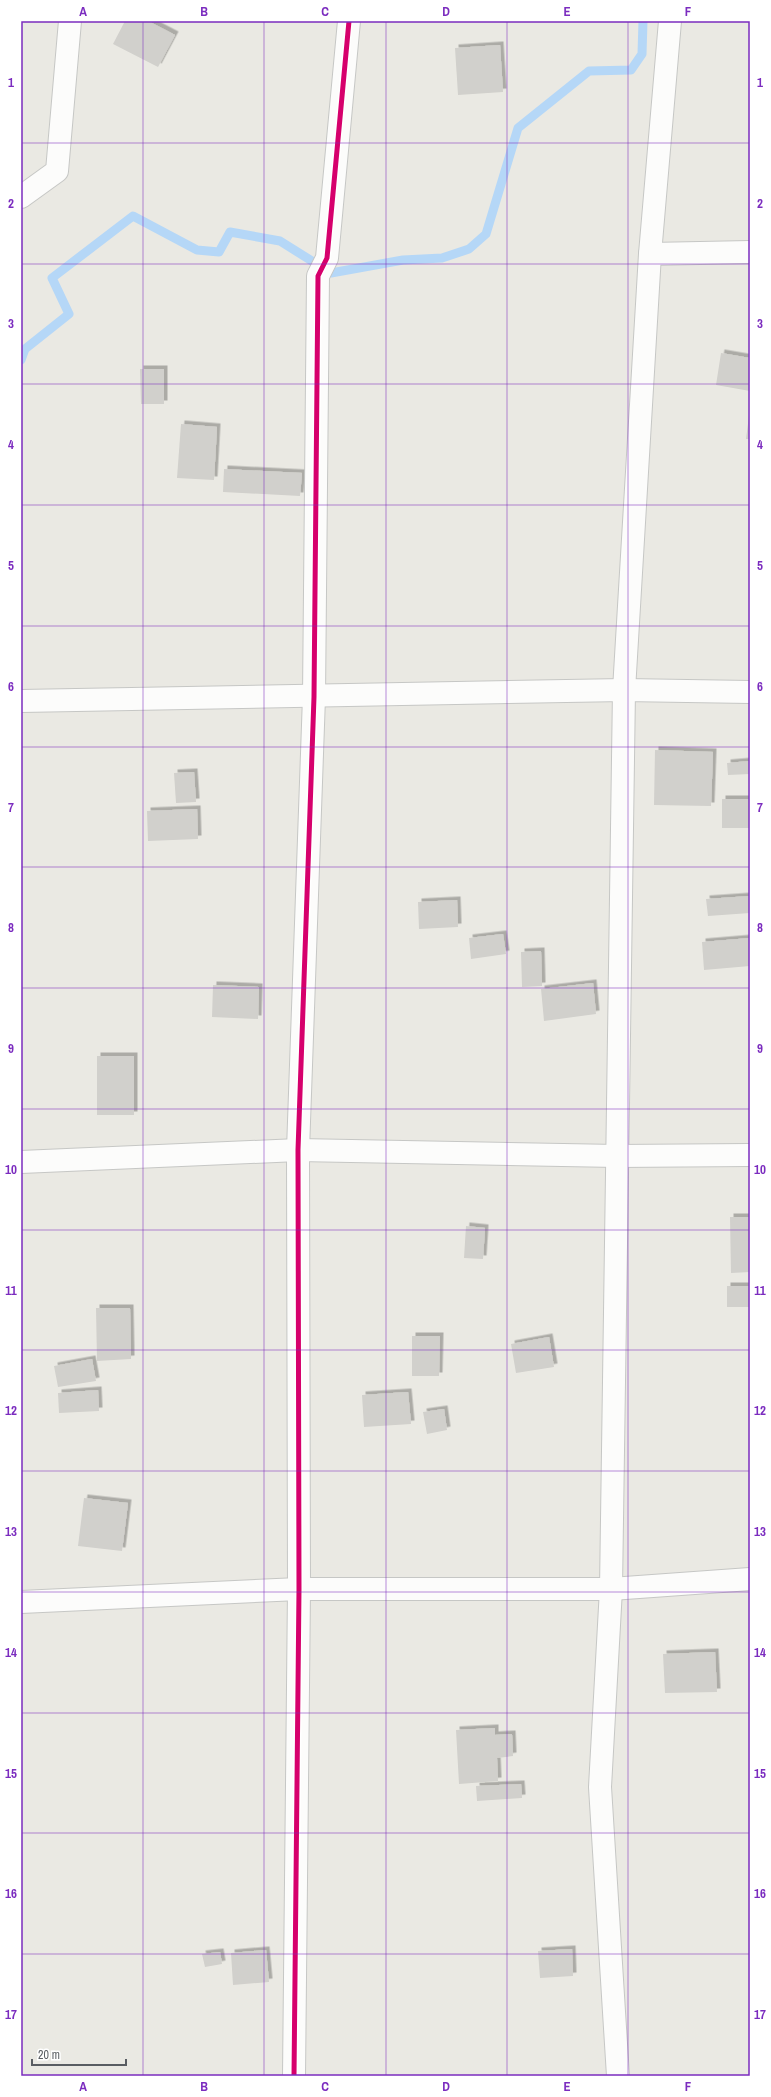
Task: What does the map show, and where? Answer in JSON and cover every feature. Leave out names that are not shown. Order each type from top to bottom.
[{"type":"street","points":[[21,197],[57,172],[70,21]]},
{"type":"street","points":[[294,2076],[299,1589],[298,1150],[314,697],[323,267],[349,21]]},
{"type":"street","points":[[618,2076],[600,1787],[611,1589],[624,690],[650,254],[670,21]]},
{"type":"street","points":[[650,254],[750,252]]},
{"type":"street","points":[[21,701],[314,697],[624,690],[750,692]]},
{"type":"street","points":[[21,1162],[298,1150],[617,1156],[750,1155]]},
{"type":"street","points":[[21,1602],[299,1589],[611,1589],[750,1579]]},
{"type":"building","points":[[125,21],[148,21],[175,35],[158,67],[113,44]]},
{"type":"building","points":[[500,45],[503,92],[458,95],[455,48]]},
{"type":"building","points":[[721,353],[750,358],[750,391],[716,385]]},
{"type":"building","points":[[140,369],[164,369],[164,404],[141,404]]},
{"type":"building","points":[[749,416],[750,439],[746,439]]},
{"type":"building","points":[[181,424],[217,427],[214,480],[177,478]]},
{"type":"building","points":[[224,469],[302,473],[300,496],[223,492]]},
{"type":"building","points":[[655,750],[713,752],[711,806],[654,805]]},
{"type":"building","points":[[750,761],[750,774],[728,775],[727,763]]},
{"type":"building","points":[[194,772],[196,802],[176,803],[174,773]]},
{"type":"building","points":[[722,799],[750,799],[750,828],[722,828]]},
{"type":"building","points":[[197,809],[198,839],[148,841],[147,811]]},
{"type":"building","points":[[750,896],[750,913],[708,916],[706,899]]},
{"type":"building","points":[[457,900],[458,927],[419,929],[418,902]]},
{"type":"building","points":[[503,934],[506,954],[471,959],[469,938]]},
{"type":"building","points":[[750,938],[750,966],[704,970],[702,942]]},
{"type":"building","points":[[541,951],[542,986],[522,987],[521,952]]},
{"type":"building","points":[[593,983],[596,1014],[544,1021],[541,989]]},
{"type":"building","points":[[213,985],[259,987],[258,1019],[212,1017]]},
{"type":"building","points":[[97,1056],[134,1056],[134,1115],[97,1115]]},
{"type":"building","points":[[730,1217],[750,1217],[750,1272],[731,1273]]},
{"type":"building","points":[[466,1226],[485,1228],[483,1259],[464,1258]]},
{"type":"building","points":[[727,1286],[750,1286],[750,1307],[727,1307]]},
{"type":"building","points":[[96,1308],[130,1308],[131,1359],[97,1361]]},
{"type":"building","points":[[412,1336],[440,1336],[439,1376],[412,1376]]},
{"type":"building","points":[[549,1337],[554,1367],[516,1373],[511,1344]]},
{"type":"building","points":[[92,1359],[96,1381],[58,1387],[54,1366]]},
{"type":"building","points":[[98,1390],[99,1411],[59,1413],[58,1393]]},
{"type":"building","points":[[408,1392],[411,1424],[364,1427],[362,1395]]},
{"type":"building","points":[[444,1409],[447,1430],[427,1434],[423,1412]]},
{"type":"building","points":[[84,1498],[128,1503],[122,1551],[78,1546]]},
{"type":"building","points":[[715,1652],[717,1692],[665,1693],[663,1654]]},
{"type":"building","points":[[495,1728],[495,1735],[512,1734],[513,1756],[497,1758],[498,1781],[459,1784],[456,1730]]},
{"type":"building","points":[[521,1784],[522,1798],[477,1801],[476,1786]]},
{"type":"building","points":[[572,1949],[573,1976],[540,1978],[538,1951]]},
{"type":"building","points":[[266,1950],[269,1982],[233,1985],[231,1953]]},
{"type":"building","points":[[220,1952],[222,1964],[205,1967],[202,1954]]},
{"type":"waterway","points":[[21,360],[25,349],[69,314],[52,278],[133,216],[197,250],[219,252],[230,232],[280,241],[331,273],[403,260],[442,258],[469,249],[486,234],[518,128],[589,71],[631,70],[642,54],[643,21]]},
{"type":"cycle path","points":[[294,2076],[299,1589],[298,1150],[314,697],[318,276],[327,258],[349,21]]}]
